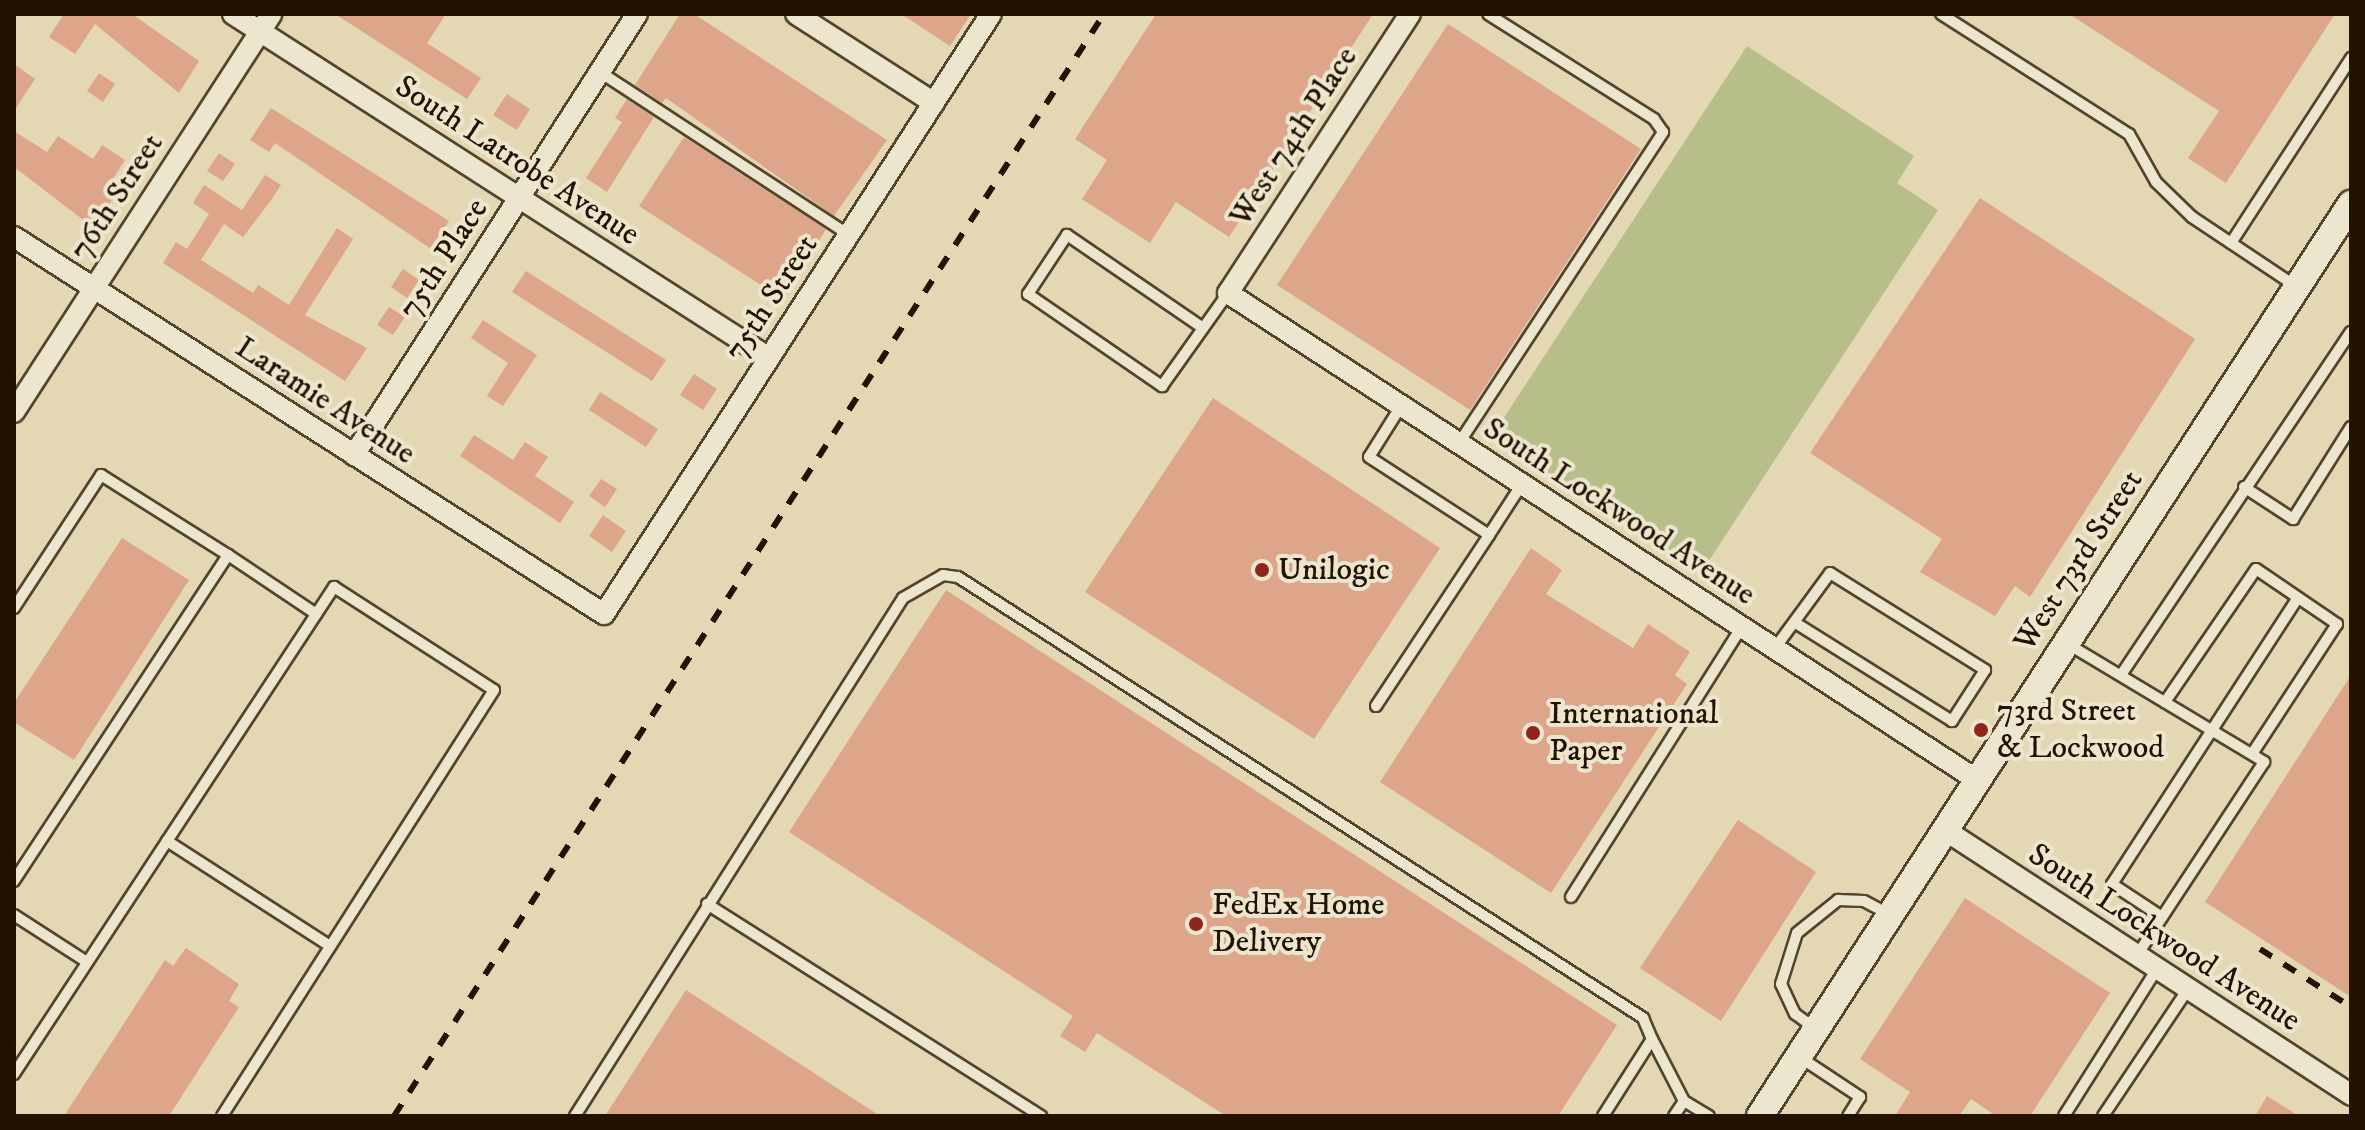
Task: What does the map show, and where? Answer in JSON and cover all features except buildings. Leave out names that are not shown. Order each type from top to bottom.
[{"type":"street","name":"South Latrobe Avenue","points":[[233,14],[265,23],[519,198],[769,358]]},
{"type":"street","name":"75th Place","points":[[354,455],[637,14]]},
{"type":"street","points":[[796,14],[934,103]]},
{"type":"street","name":"75th Street","points":[[604,614],[991,14]]},
{"type":"street","name":"West 74th Place","points":[[1228,293],[1410,14]]},
{"type":"street","name":"76th Street","points":[[14,412],[265,23]]},
{"type":"street","name":"West 73rd Street","points":[[1760,1116],[2351,204]]},
{"type":"street","name":"Laramie Avenue","points":[[14,237],[604,614]]},
{"type":"street","name":"South Lockwood Avenue","points":[[1228,293],[1977,780]]},
{"type":"street","name":"South Lockwood Avenue","points":[[1945,830],[2351,1095]]},
{"type":"lane","points":[[1459,443],[1663,132],[1654,119],[1488,14]]},
{"type":"lane","points":[[1941,14],[2129,134],[2156,182],[2231,243],[2297,287]]},
{"type":"lane","points":[[2231,243],[2351,58]]},
{"type":"lane","points":[[600,72],[849,235]]},
{"type":"lane","points":[[1203,328],[1067,235],[1028,294],[1162,386],[1228,293]]},
{"type":"lane","points":[[2121,675],[2244,487],[2351,332]]},
{"type":"lane","points":[[1401,406],[1369,457],[1489,535]]},
{"type":"lane","points":[[2244,487],[2293,519],[2351,427]]},
{"type":"lane","points":[[14,608],[101,475],[316,614]]},
{"type":"lane","points":[[1376,706],[1522,484]]},
{"type":"lane","points":[[14,881],[228,555]]},
{"type":"lane","points":[[2165,702],[2256,569],[2337,624],[2252,754]]},
{"type":"lane","points":[[1775,648],[1794,622],[1830,573],[1985,670],[1952,721],[1794,622]]},
{"type":"lane","points":[[575,1116],[903,598],[921,582],[958,577],[1643,1018],[1684,1101],[1709,1116]]},
{"type":"lane","points":[[14,1074],[334,587],[494,690],[222,1116]]},
{"type":"lane","points":[[2162,917],[2112,884],[2298,598]]},
{"type":"lane","points":[[1571,897],[1742,627]]},
{"type":"lane","points":[[2067,643],[2264,762],[2137,956]]},
{"type":"lane","points":[[167,841],[330,946]]},
{"type":"lane","points":[[1816,1029],[1795,1014],[1781,984],[1797,933],[1838,900],[1864,901],[1890,915]]},
{"type":"lane","points":[[707,904],[1041,1116]]},
{"type":"lane","points":[[14,915],[87,962]]},
{"type":"lane","points":[[2064,1116],[2157,969]]},
{"type":"lane","points":[[2103,1116],[2188,989]]},
{"type":"lane","points":[[1603,1116],[1652,1039]]},
{"type":"lane","points":[[1798,1057],[1860,1097],[1848,1116]]},
{"type":"lane","points":[[1674,1116],[1684,1101]]},
{"type":"green space","points":[[1747,46],[1914,156],[1897,183],[1938,210],[1701,573],[1492,436]]},
{"type":"railway","points":[[394,1116],[1104,14]]},
{"type":"railway","points":[[2260,949],[2351,1007]]},
{"type":"place","name":"Unilogic","points":[[1262,570]]},
{"type":"place","name":"73rd Street & Lockwood","points":[[1981,730]]},
{"type":"place","name":"International Paper","points":[[1533,733]]},
{"type":"place","name":"FedEx Home Delivery","points":[[1196,924]]}]
